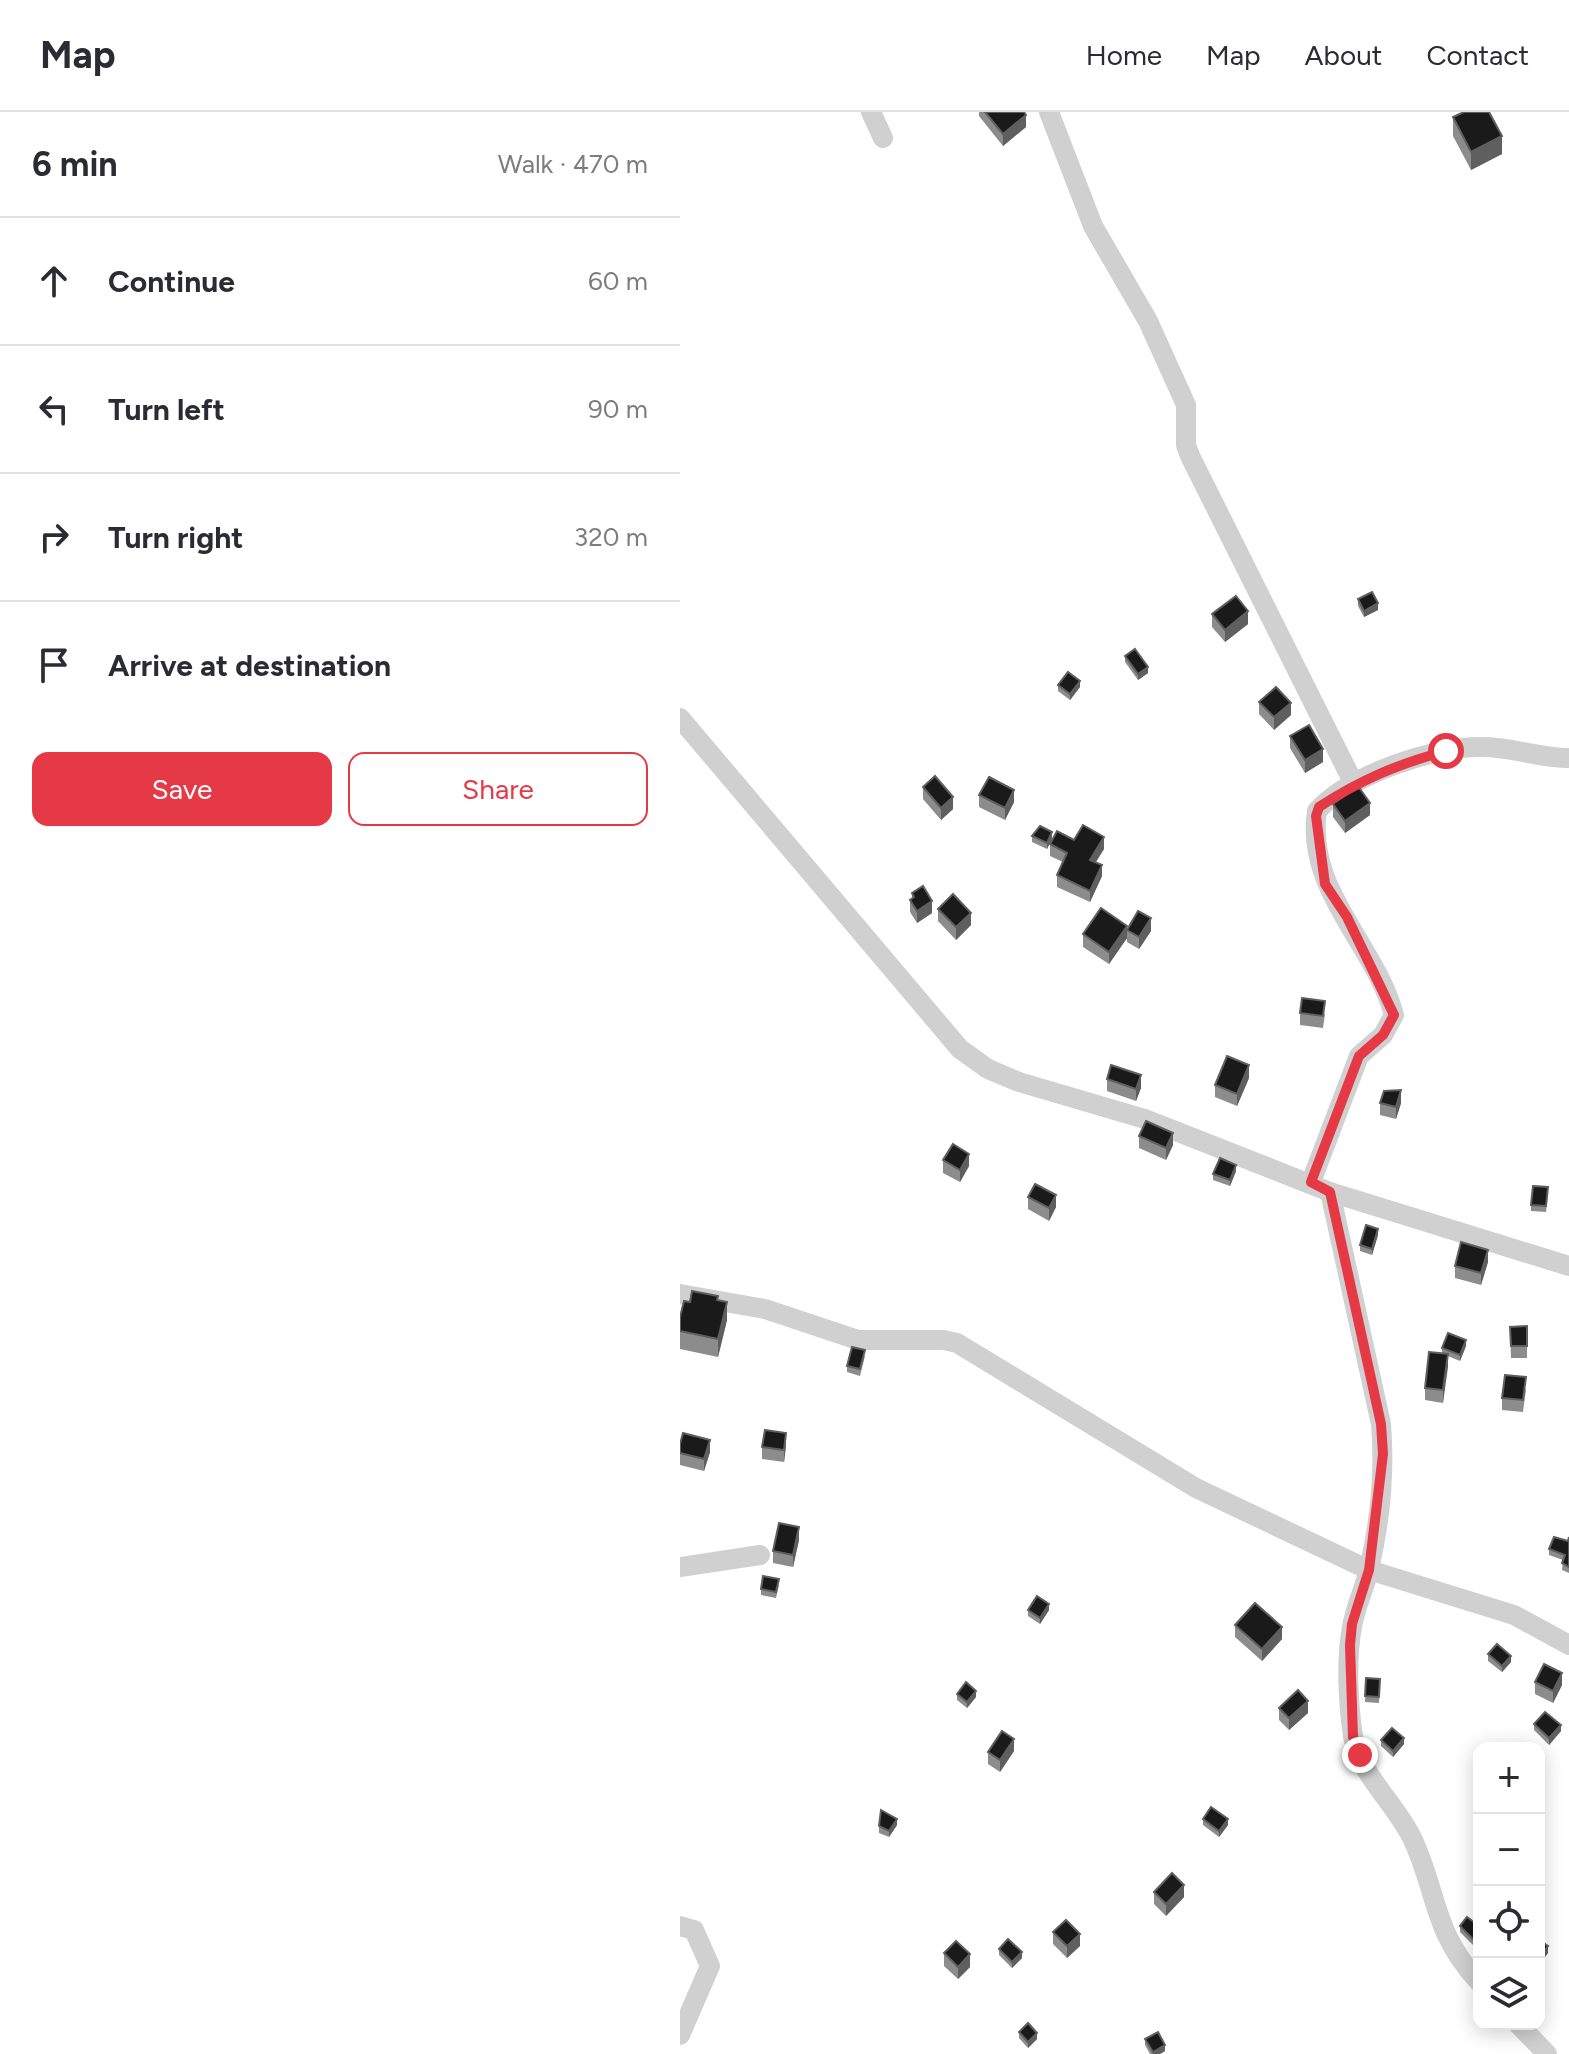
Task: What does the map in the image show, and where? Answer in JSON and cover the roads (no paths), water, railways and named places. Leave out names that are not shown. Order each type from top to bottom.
[{"type":"street","points":[[871,112],[883,138]]},
{"type":"street","points":[[1049,112],[1093,226],[1148,321],[1186,405],[1186,445],[1190,456],[1354,784]]},
{"type":"street","points":[[680,718],[960,1049],[988,1069],[1019,1082],[1145,1119],[1320,1187],[1569,1266]]},
{"type":"street","points":[[1473,1974],[1454,1950],[1435,1910],[1413,1840],[1360,1755],[1353,1737],[1350,1645],[1352,1624],[1369,1570],[1382,1485],[1381,1424],[1320,1187],[1359,1056],[1383,1035],[1394,1015],[1347,917],[1322,877],[1317,811],[1354,784],[1399,763],[1460,748],[1485,747],[1569,758]]},
{"type":"street","points":[[680,1294],[765,1309],[858,1340],[957,1343],[1196,1488],[1369,1570],[1514,1615],[1569,1645]]},
{"type":"street","points":[[680,1567],[760,1555]]},
{"type":"street","points":[[680,1926],[694,1930],[710,1966],[680,2035]]},
{"type":"street","points":[[1524,2030],[1547,2054]]}]
